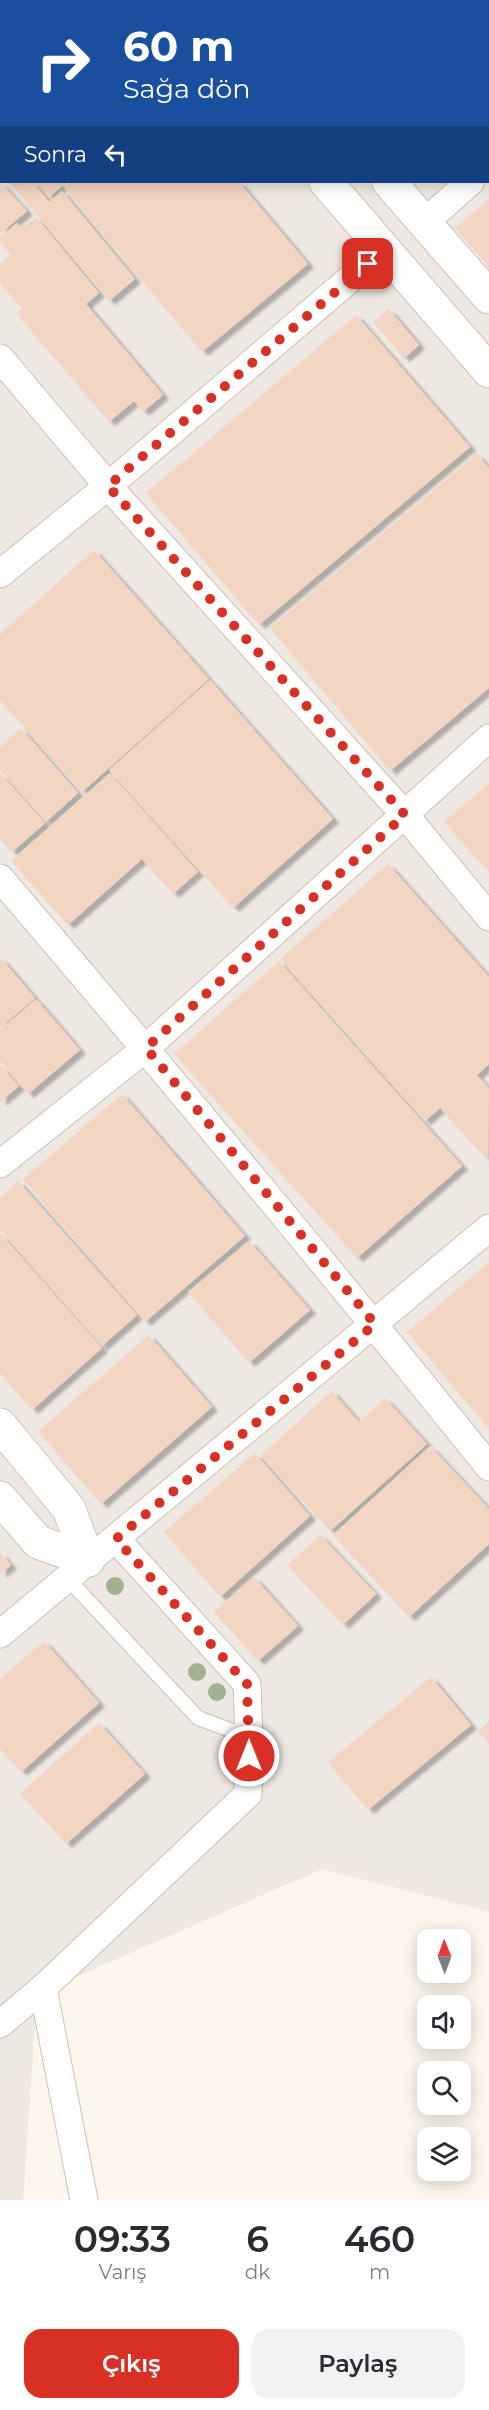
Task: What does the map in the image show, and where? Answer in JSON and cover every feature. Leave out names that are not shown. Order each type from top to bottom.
[{"type":"street","points":[[327,183],[489,371]]},
{"type":"street","points":[[390,183],[489,297]]},
{"type":"street","points":[[424,223],[469,183]]},
{"type":"street","points":[[0,574],[108,486],[385,249]]},
{"type":"street","points":[[0,358],[108,486],[405,815],[489,917]]},
{"type":"street","points":[[0,1164],[146,1048],[489,738]]},
{"type":"street","points":[[0,878],[146,1048],[375,1324],[489,1467]]},
{"type":"street","points":[[0,1634],[489,1228]]},
{"type":"street","points":[[0,1425],[69,1509],[78,1569]]},
{"type":"street","points":[[0,1498],[38,1542],[78,1569]]},
{"type":"street","points":[[0,2024],[43,1988],[248,1794],[247,1684],[116,1539]]},
{"type":"street","points":[[43,1988],[84,2200]]},
{"type":"lane","points":[[78,1569],[198,1718],[249,1737]]},
{"type":"shaded area","points":[[0,183],[489,183],[489,1912],[322,1869],[37,1994],[23,2200],[0,2200]]},
{"type":"building","points":[[0,183],[1,183],[27,211],[0,234]]},
{"type":"building","points":[[10,183],[34,183],[49,202],[62,191],[135,279],[109,301]]},
{"type":"building","points":[[37,183],[66,183],[49,197]]},
{"type":"building","points":[[71,183],[240,183],[308,264],[202,352],[64,188]]},
{"type":"building","points":[[489,198],[489,267],[455,228]]},
{"type":"building","points":[[36,217],[99,293],[86,304],[163,395],[143,412],[134,401],[109,422],[16,313],[22,309],[0,283],[0,264],[11,255],[0,242],[0,237],[17,223],[22,228]]},
{"type":"building","points":[[389,309],[419,345],[404,358],[373,322]]},
{"type":"building","points":[[356,315],[470,447],[259,625],[146,493]]},
{"type":"building","points":[[477,454],[489,468],[489,688],[390,771],[270,628]]},
{"type":"building","points":[[94,550],[209,679],[82,792],[0,700],[0,634]]},
{"type":"building","points":[[210,680],[333,819],[233,908],[109,770]]},
{"type":"building","points":[[21,728],[78,793],[46,822],[0,770],[0,747]]},
{"type":"building","points":[[0,773],[45,823],[12,852],[0,839]]},
{"type":"building","points":[[110,773],[198,872],[173,894],[142,859],[68,925],[11,861]]},
{"type":"building","points":[[489,783],[489,872],[444,822]]},
{"type":"building","points":[[388,864],[489,977],[489,1064],[477,1075],[489,1088],[488,1161],[440,1108],[425,1121],[280,959]]},
{"type":"building","points":[[0,957],[35,998],[0,1028]]},
{"type":"building","points":[[279,961],[462,1166],[357,1258],[174,1054]]},
{"type":"building","points":[[36,999],[80,1050],[28,1094],[0,1061],[0,1030]]},
{"type":"building","points":[[0,1065],[19,1086],[0,1102]]},
{"type":"building","points":[[122,1094],[245,1236],[145,1322],[23,1179]]},
{"type":"building","points":[[18,1181],[137,1315],[102,1346],[0,1230],[0,1197]]},
{"type":"building","points":[[0,1233],[102,1348],[32,1410],[0,1373]]},
{"type":"building","points":[[249,1241],[310,1310],[249,1363],[188,1292]]},
{"type":"building","points":[[489,1262],[489,1429],[407,1332]]},
{"type":"building","points":[[149,1335],[212,1407],[101,1504],[38,1431]]},
{"type":"building","points":[[332,1391],[359,1422],[385,1398],[427,1444],[330,1531],[261,1455]]},
{"type":"building","points":[[430,1446],[489,1509],[489,1544],[409,1617],[333,1535]]},
{"type":"building","points":[[255,1453],[310,1516],[220,1597],[164,1532]]},
{"type":"building","points":[[320,1535],[376,1594],[343,1625],[287,1565]]},
{"type":"building","points":[[0,1552],[11,1565],[0,1574]]},
{"type":"building","points":[[254,1577],[298,1626],[258,1661],[214,1612]]},
{"type":"building","points":[[44,1641],[99,1703],[21,1772],[0,1749],[0,1679]]},
{"type":"building","points":[[431,1677],[471,1725],[368,1810],[328,1762]]},
{"type":"building","points":[[489,1721],[489,1744],[478,1731]]},
{"type":"building","points":[[99,1723],[145,1774],[66,1844],[20,1793]]},
{"type":"route","points":[[249,1756],[247,1684],[116,1539],[375,1324],[146,1048],[405,815],[108,486],[368,264]]}]
